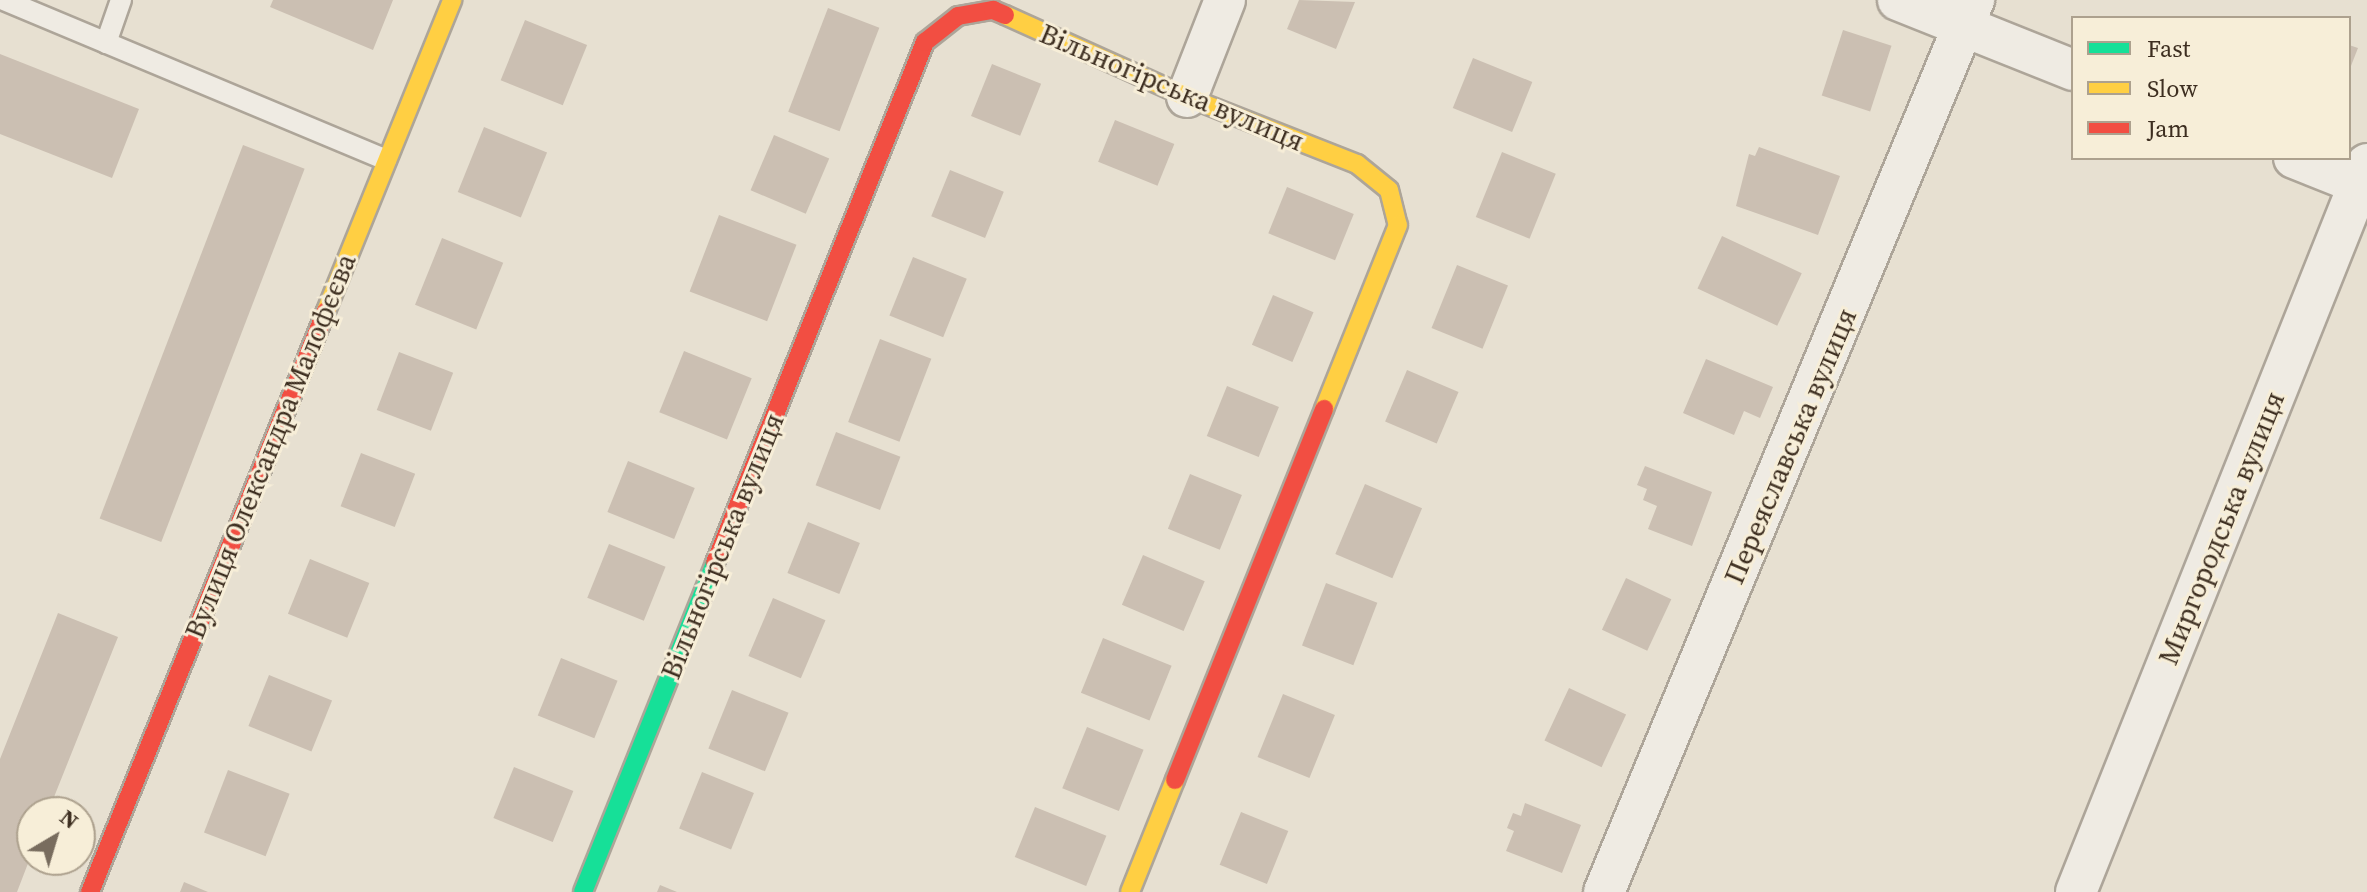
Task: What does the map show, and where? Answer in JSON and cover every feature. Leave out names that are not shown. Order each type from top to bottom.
[{"type":"street","name":"Вулиця Олександра Малофєєва","points":[[90,892],[452,0]]},
{"type":"street","points":[[1187,97],[1225,0]]},
{"type":"street","points":[[1898,0],[1969,14],[2071,69]]},
{"type":"street","name":"Вільногірська вулиця","points":[[583,892],[925,42],[958,16],[993,10],[1187,97],[1357,164],[1389,190],[1398,225],[1130,892]]},
{"type":"street","name":"Переяславська вулиця","points":[[1604,892],[1969,14]]},
{"type":"street","points":[[2301,160],[2364,178]]},
{"type":"street","name":"Миргородська вулиця","points":[[2076,892],[2364,178]]},
{"type":"lane","points":[[4,0],[386,160]]},
{"type":"lane","points":[[106,43],[121,0]]},
{"type":"building","points":[[273,0],[393,0],[373,50],[270,7]]},
{"type":"building","points":[[1299,0],[1355,2],[1336,49],[1287,29]]},
{"type":"building","points":[[828,8],[879,28],[840,131],[788,112]]},
{"type":"building","points":[[525,20],[587,45],[563,105],[501,80]]},
{"type":"building","points":[[1843,30],[1892,46],[1870,111],[1822,96]]},
{"type":"building","points":[[2351,46],[2358,48],[2351,66]]},
{"type":"building","points":[[0,54],[139,109],[112,178],[0,134]]},
{"type":"building","points":[[1473,58],[1532,82],[1512,132],[1453,108]]},
{"type":"building","points":[[992,64],[1041,84],[1020,136],[971,116]]},
{"type":"building","points":[[1115,120],[1174,144],[1157,186],[1098,162]]},
{"type":"building","points":[[484,127],[547,152],[521,217],[458,192]]},
{"type":"building","points":[[774,135],[829,158],[806,214],[751,190]]},
{"type":"building","points":[[243,145],[305,169],[161,542],[100,518]]},
{"type":"building","points":[[1759,147],[1840,176],[1818,235],[1736,206],[1749,154],[1755,156]]},
{"type":"building","points":[[1502,152],[1556,174],[1530,239],[1476,217]]},
{"type":"building","points":[[950,170],[1004,192],[985,238],[931,216]]},
{"type":"building","points":[[1287,187],[1354,214],[1335,260],[1268,233]]},
{"type":"building","points":[[719,215],[796,245],[767,321],[690,292]]},
{"type":"building","points":[[1722,236],[1802,273],[1777,326],[1697,289]]},
{"type":"building","points":[[442,238],[503,263],[476,329],[415,305]]},
{"type":"building","points":[[913,257],[967,279],[943,337],[889,315]]},
{"type":"building","points":[[1457,265],[1508,286],[1483,349],[1432,328]]},
{"type":"building","points":[[1273,295],[1314,312],[1292,362],[1252,345]]},
{"type":"building","points":[[880,339],[931,359],[899,442],[848,422]]},
{"type":"building","points":[[684,351],[752,378],[727,440],[659,412]]},
{"type":"building","points":[[399,352],[453,373],[431,431],[377,410]]},
{"type":"building","points":[[1706,359],[1773,387],[1760,418],[1744,411],[1734,435],[1683,413]]},
{"type":"building","points":[[1407,370],[1459,392],[1437,443],[1385,422]]},
{"type":"building","points":[[1227,386],[1279,407],[1259,457],[1207,436]]},
{"type":"building","points":[[836,432],[900,457],[880,510],[816,485]]},
{"type":"building","points":[[361,453],[415,474],[395,527],[341,506]]},
{"type":"building","points":[[628,461],[695,488],[674,539],[607,512]]},
{"type":"building","points":[[1645,466],[1712,492],[1692,546],[1648,529],[1657,506],[1643,500],[1647,489],[1637,485]]},
{"type":"building","points":[[1190,474],[1242,495],[1220,550],[1168,529]]},
{"type":"building","points":[[1365,484],[1422,508],[1392,578],[1335,554]]},
{"type":"building","points":[[808,522],[860,543],[839,594],[787,573]]},
{"type":"building","points":[[609,544],[666,567],[644,621],[587,598]]},
{"type":"building","points":[[1143,555],[1205,581],[1184,631],[1122,605]]},
{"type":"building","points":[[310,559],[369,583],[347,638],[288,614]]},
{"type":"building","points":[[1626,578],[1671,599],[1647,651],[1602,630]]},
{"type":"building","points":[[1326,583],[1377,603],[1353,665],[1302,646]]},
{"type":"building","points":[[773,598],[825,620],[801,678],[748,656]]},
{"type":"building","points":[[58,613],[118,637],[54,796],[16,796],[16,876],[23,876],[17,892],[0,892],[0,759]]},
{"type":"building","points":[[1103,638],[1172,666],[1150,720],[1081,693]]},
{"type":"building","points":[[561,658],[618,681],[594,738],[538,715]]},
{"type":"building","points":[[269,675],[332,700],[311,751],[248,726]]},
{"type":"building","points":[[1569,688],[1626,715],[1602,767],[1544,741]]},
{"type":"building","points":[[732,690],[789,713],[765,771],[708,748]]},
{"type":"building","points":[[1283,694],[1335,715],[1309,778],[1258,757]]},
{"type":"building","points":[[1087,727],[1144,750],[1119,811],[1062,788]]},
{"type":"building","points":[[514,767],[573,791],[553,842],[493,818]]},
{"type":"building","points":[[228,770],[290,794],[266,856],[204,833]]},
{"type":"building","points":[[702,772],[754,793],[731,850],[679,829]]},
{"type":"building","points":[[1525,803],[1581,825],[1562,873],[1506,851],[1514,831],[1507,828],[1513,813],[1521,816]]},
{"type":"building","points":[[1035,807],[1106,836],[1086,886],[1015,857]]},
{"type":"building","points":[[1241,812],[1288,831],[1267,884],[1220,865]]},
{"type":"building","points":[[184,882],[208,892],[180,892]]},
{"type":"building","points":[[660,885],[677,892],[657,892]]},
{"type":"traffic: fast","points":[[583,892],[715,563]]},
{"type":"traffic: slow","points":[[326,311],[452,0]]},
{"type":"traffic: slow","points":[[1005,15],[1187,97],[1357,164],[1389,190],[1398,225],[1324,409]]},
{"type":"traffic: slow","points":[[1130,892],[1175,780]]},
{"type":"traffic: jam","points":[[715,563],[925,42],[958,16],[993,10],[1005,15]]},
{"type":"traffic: jam","points":[[90,892],[326,311]]},
{"type":"traffic: jam","points":[[1175,780],[1324,409]]}]
